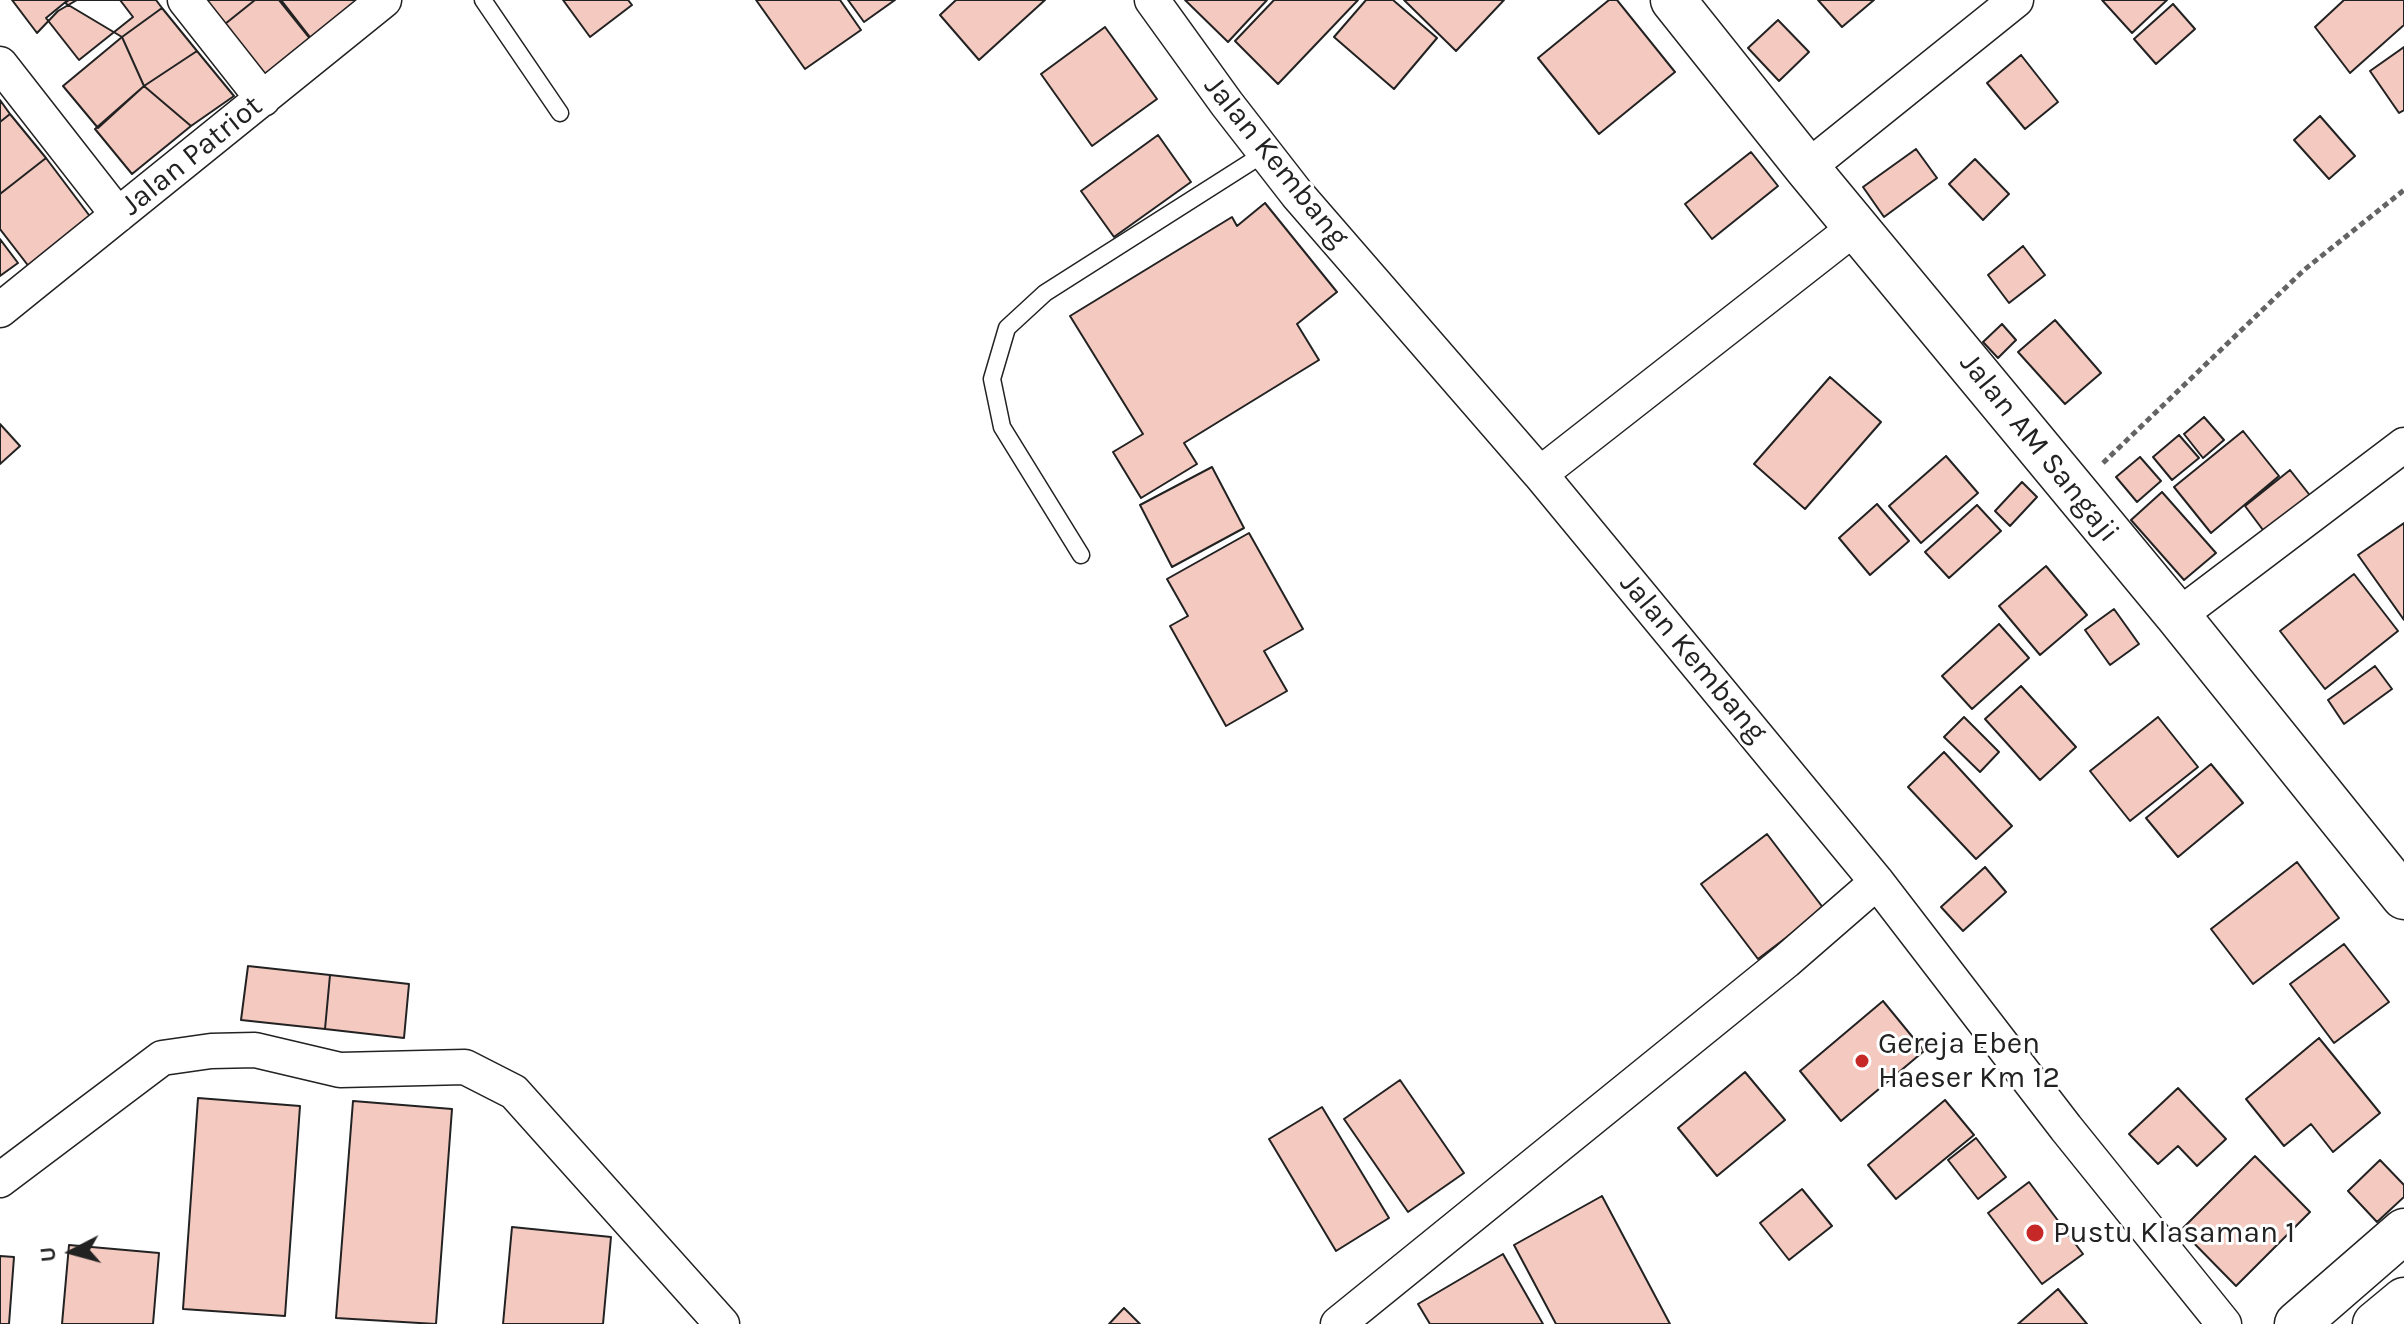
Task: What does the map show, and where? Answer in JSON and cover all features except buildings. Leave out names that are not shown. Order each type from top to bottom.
[{"type":"highway","name":"Jalan AM Sangaji","points":[[1673,0],[2404,897]]},
{"type":"highway","points":[[2297,1324],[2404,1231]]},
{"type":"street","points":[[185,0],[263,99]]},
{"type":"street","name":"Jalan Patriot","points":[[0,310],[384,0]]},
{"type":"street","name":"Jalan Kembang","points":[[1152,0],[1297,194],[1540,474],[1877,882],[2066,1128],[2224,1324]]},
{"type":"street","points":[[1807,168],[2016,0]]},
{"type":"street","points":[[0,64],[118,215]]},
{"type":"street","points":[[1540,474],[1857,226]]},
{"type":"street","points":[[2178,616],[2404,445]]},
{"type":"street","points":[[1338,1324],[1773,972],[1877,882]]},
{"type":"street","points":[[0,1180],[162,1058],[211,1051],[255,1050],[340,1070],[465,1067],[514,1092],[722,1324]]},
{"type":"lane","points":[[483,0],[560,113]]},
{"type":"lane","points":[[1081,555],[1002,427],[992,379],[1007,328],[1045,293],[1265,153]]},
{"type":"path","points":[[2073,491],[2304,270],[2404,190]]},
{"type":"place","name":"Gereja Eben Haeser Km 12","points":[[1862,1061]]},
{"type":"place","name":"Pustu Klasaman 1","points":[[2035,1233]]}]
